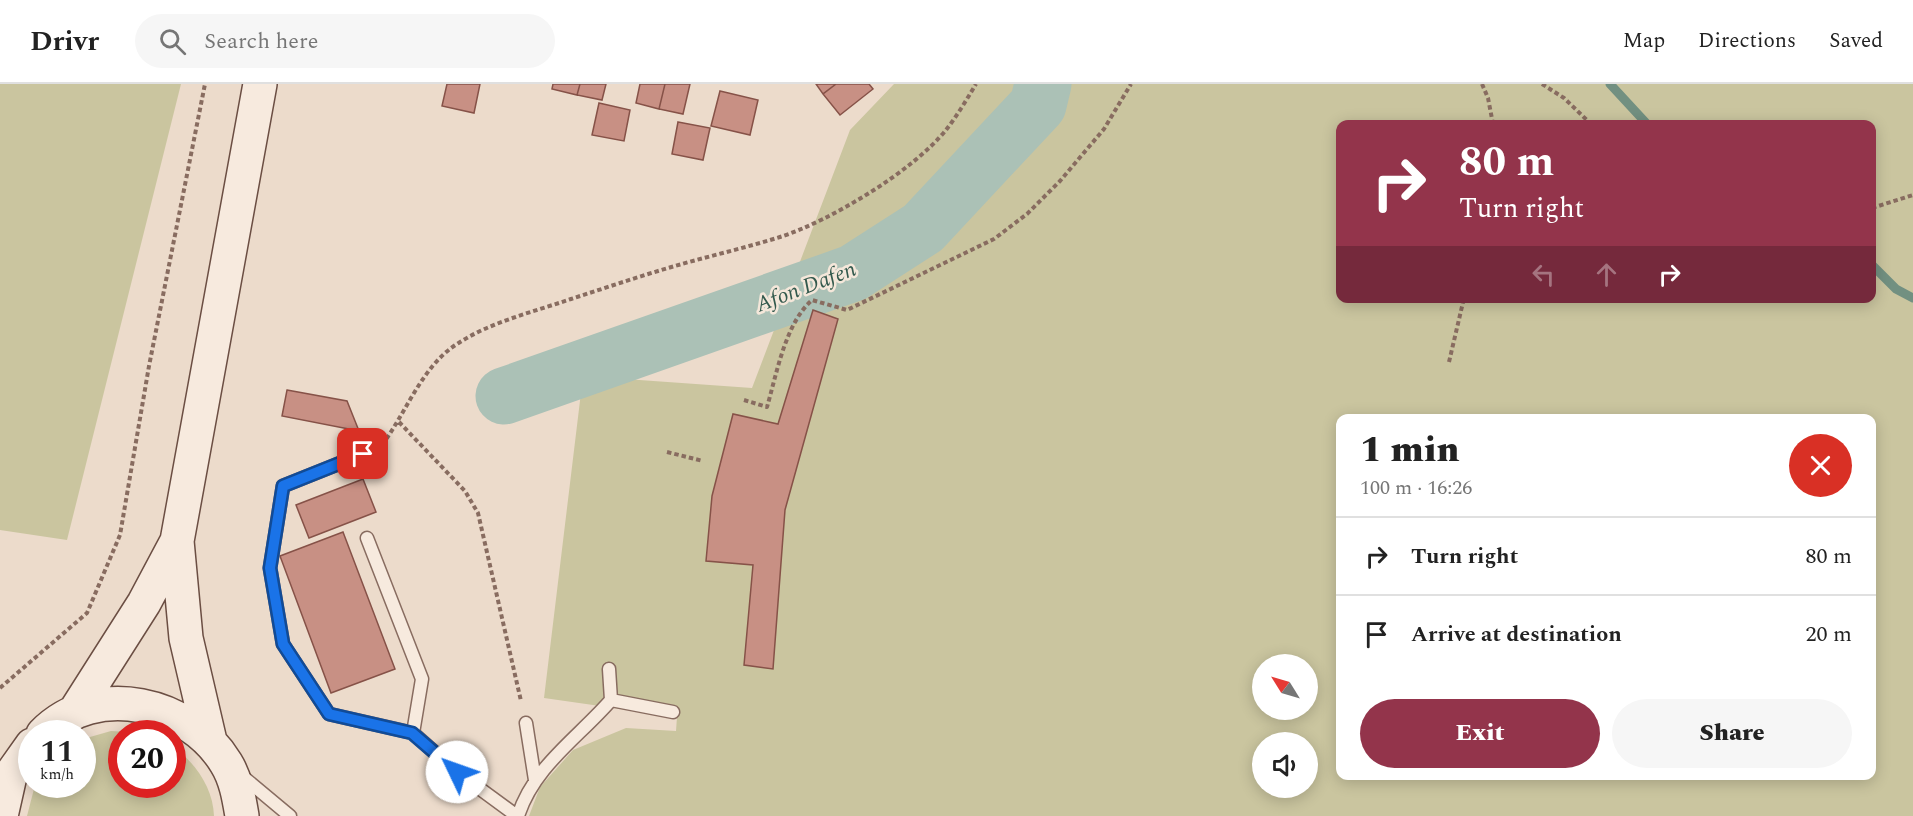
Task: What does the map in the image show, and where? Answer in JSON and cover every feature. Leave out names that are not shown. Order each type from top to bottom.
[{"type":"main road","points":[[242,816],[238,790],[218,753],[186,638],[177,541],[260,84]]},
{"type":"main road","points":[[74,713],[138,613],[177,541]]},
{"type":"main road","points":[[63,720],[74,713],[104,705],[134,704],[162,710],[188,723],[218,753]]},
{"type":"main road","points":[[1,816],[10,776],[18,759]]},
{"type":"lane","points":[[363,454],[283,486],[270,568],[283,644],[329,714],[412,733],[457,772],[518,816],[524,797],[535,780],[611,700],[609,669]]},
{"type":"lane","points":[[367,538],[422,679],[412,733]]},
{"type":"lane","points":[[611,700],[673,712]]},
{"type":"lane","points":[[526,723],[535,780]]},
{"type":"lane","points":[[218,753],[290,816]]},
{"type":"path","points":[[0,688],[87,613],[120,535],[149,366],[205,84]]},
{"type":"path","points":[[363,454],[381,446],[399,422],[436,361],[457,344],[488,328],[672,267],[782,236],[833,213],[877,188],[920,156],[946,130],[976,84]]},
{"type":"path","points":[[744,400],[767,407],[789,338],[802,309],[812,300],[847,310],[994,239],[1027,214],[1060,181],[1104,129],[1131,84]]},
{"type":"path","points":[[1482,84],[1488,98],[1492,120]]},
{"type":"path","points":[[1542,84],[1564,98],[1587,120]]},
{"type":"path","points":[[1876,207],[1913,195]]},
{"type":"path","points":[[1449,362],[1463,303]]},
{"type":"path","points":[[399,422],[465,491],[478,513],[526,723]]},
{"type":"path","points":[[667,452],[703,461]]},
{"type":"shaded area","points":[[0,84],[181,84],[67,540],[0,530]]},
{"type":"shaded area","points":[[894,84],[1913,84],[1913,816],[529,816],[540,787],[573,750],[626,728],[676,731],[677,717],[544,698],[583,376],[752,388],[850,130]]},
{"type":"shaded area","points":[[108,732],[108,798],[186,798],[186,757],[206,786],[213,805],[214,816],[27,816],[32,798],[96,798],[96,735]]},
{"type":"building","points":[[447,84],[480,84],[474,113],[442,106]]},
{"type":"building","points":[[553,84],[580,84],[577,95],[552,89]]},
{"type":"building","points":[[580,84],[606,84],[602,100],[577,95]]},
{"type":"building","points":[[640,84],[665,84],[659,109],[636,103]]},
{"type":"building","points":[[665,84],[690,84],[683,114],[659,109]]},
{"type":"building","points":[[816,84],[836,84],[823,94]]},
{"type":"building","points":[[836,84],[869,84],[873,89],[840,115],[823,94]]},
{"type":"building","points":[[720,91],[758,100],[750,135],[711,126]]},
{"type":"building","points":[[599,103],[630,110],[624,141],[592,135]]},
{"type":"building","points":[[678,122],[710,128],[703,160],[672,154]]},
{"type":"building","points":[[813,310],[838,319],[785,510],[773,669],[744,665],[753,565],[706,561],[712,496],[733,414],[778,424]]},
{"type":"building","points":[[287,390],[347,401],[359,431],[282,416]]},
{"type":"building","points":[[363,479],[376,512],[309,538],[296,505]]},
{"type":"building","points":[[343,532],[395,669],[331,693],[280,556]]},
{"type":"waterway","name":"Afon Dafen","points":[[504,396],[853,273],[923,228],[1038,105],[1043,84]]},
{"type":"waterway","points":[[1610,84],[1643,120]]},
{"type":"waterway","points":[[1876,269],[1896,289],[1913,298]]},
{"type":"route","points":[[363,454],[283,486],[270,568],[283,644],[329,714],[412,733],[457,772]]}]
